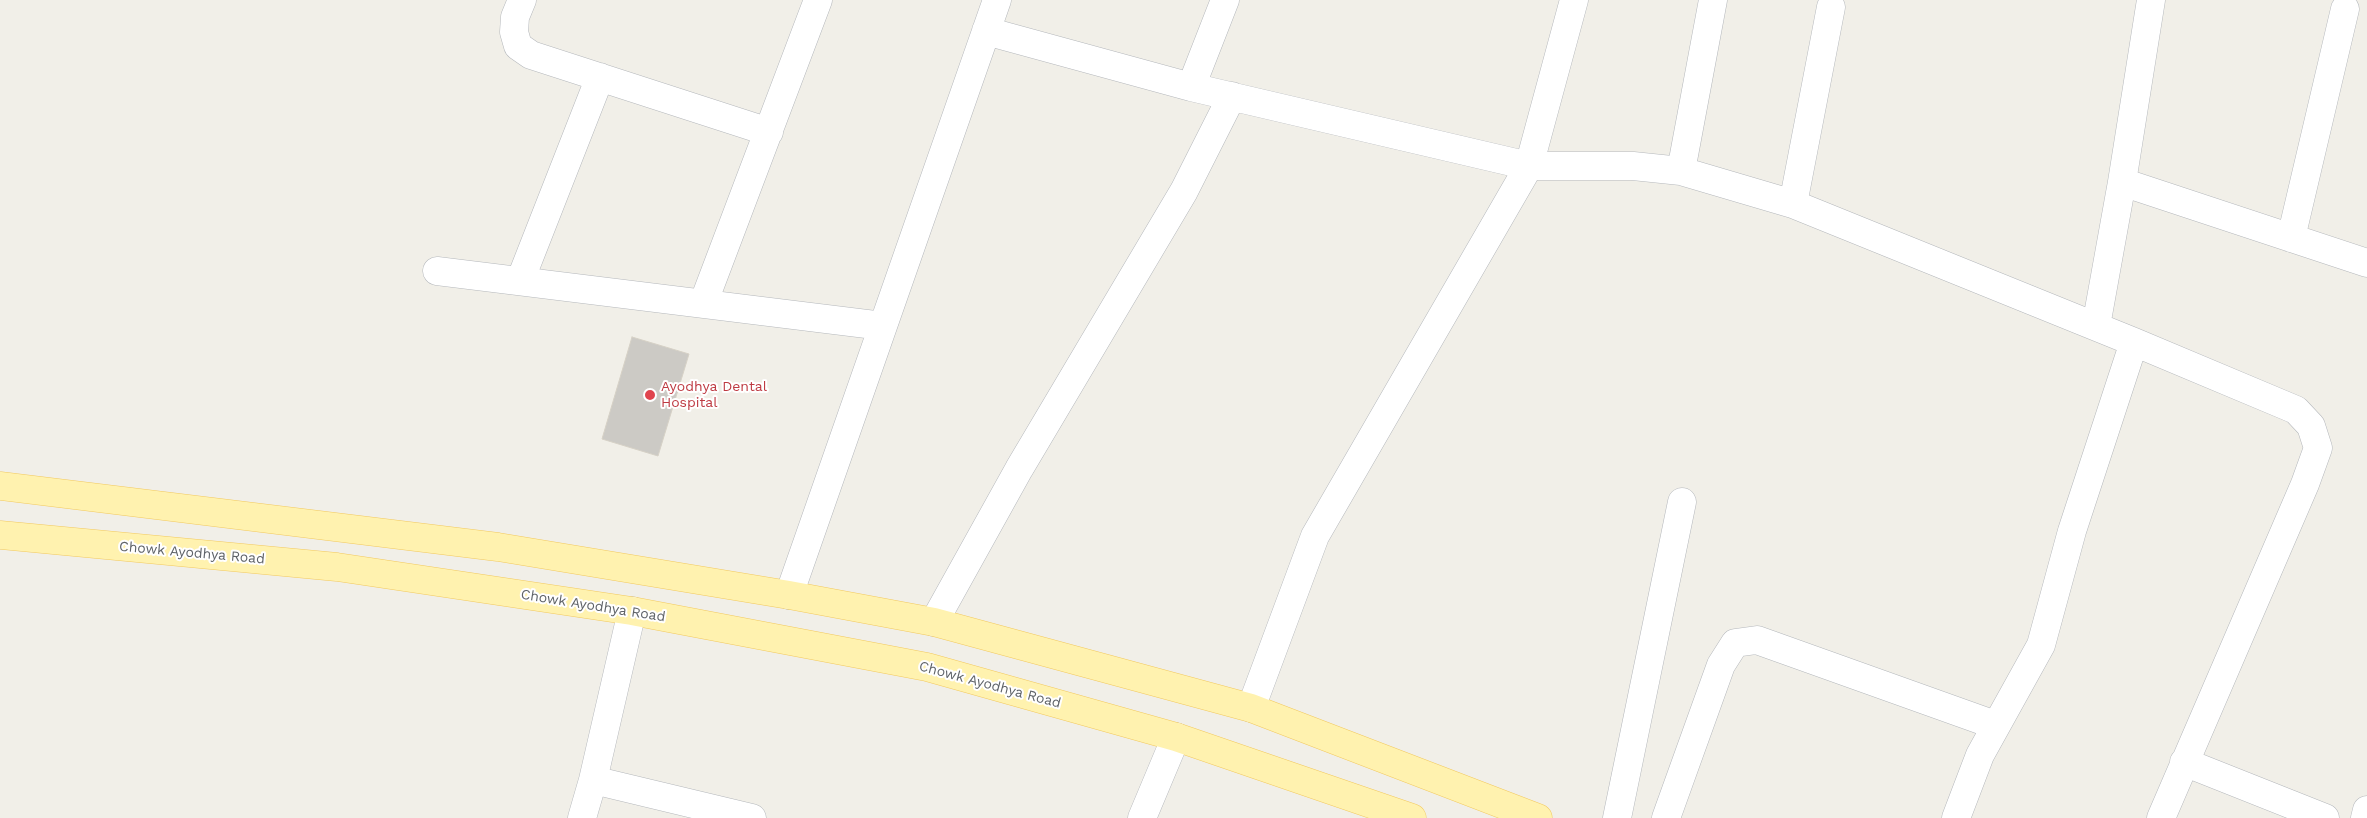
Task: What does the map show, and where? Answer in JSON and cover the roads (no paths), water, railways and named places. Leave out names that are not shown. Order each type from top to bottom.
[{"type":"main road","points":[[0,486],[498,547],[789,595],[934,622],[1251,708],[1538,818]]},
{"type":"main road","name":"Chowk Ayodhya Road","points":[[0,535],[338,567],[632,610],[927,667],[1176,737],[1412,818]]},
{"type":"street","points":[[522,0],[515,17],[514,32],[518,46],[531,55],[769,132]]},
{"type":"street","points":[[703,304],[818,0]]},
{"type":"street","points":[[789,595],[997,0]]},
{"type":"street","points":[[1191,87],[1225,0]]},
{"type":"street","points":[[1251,708],[1315,536],[1529,166],[1574,0]]},
{"type":"street","points":[[1681,171],[1713,0]]},
{"type":"street","points":[[2096,326],[2122,182],[2151,0]]},
{"type":"street","points":[[1793,204],[1831,7]]},
{"type":"street","points":[[2291,238],[2345,9]]},
{"type":"street","points":[[986,31],[1191,87],[1529,166],[1633,166],[1681,171],[1793,204],[2096,326],[2296,410],[2311,426],[2318,448],[2305,484],[2161,818]]},
{"type":"street","points":[[520,281],[600,77]]},
{"type":"street","points":[[934,622],[1019,469],[1184,191],[1232,96]]},
{"type":"street","points":[[2122,182],[2367,264]]},
{"type":"street","points":[[437,271],[883,326]]},
{"type":"street","points":[[1956,818],[1980,756],[1996,725],[2027,674],[2041,645],[2072,531],[2134,342]]},
{"type":"street","points":[[1617,818],[1682,502]]},
{"type":"street","points":[[582,818],[594,780],[632,610]]},
{"type":"street","points":[[1666,818],[1721,665],[1735,643],[1756,640],[1996,725]]},
{"type":"street","points":[[1142,818],[1176,737]]},
{"type":"street","points":[[2184,762],[2325,818]]},
{"type":"street","points":[[594,780],[752,818]]},
{"type":"street","points":[[2364,818],[2367,810]]},
{"type":"place","name":"Ayodhya Dental Hospital","points":[[650,395]]}]
